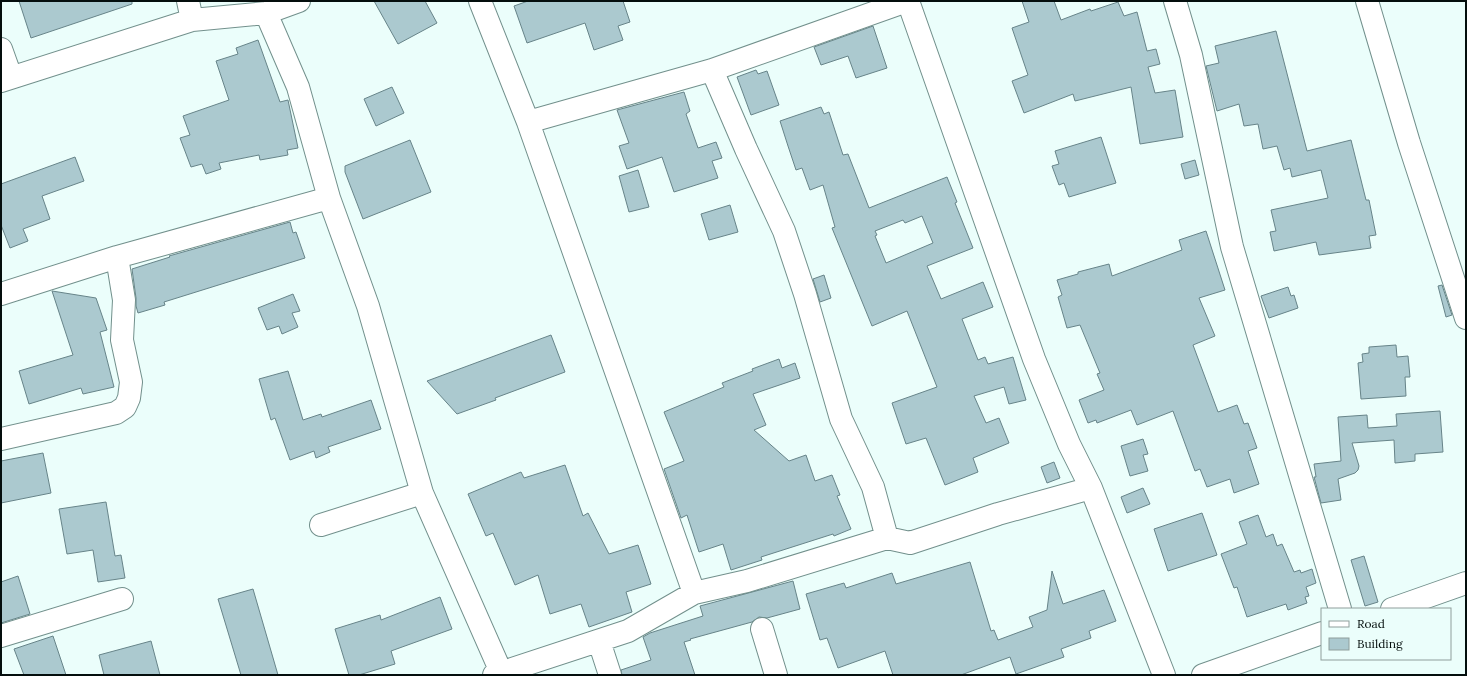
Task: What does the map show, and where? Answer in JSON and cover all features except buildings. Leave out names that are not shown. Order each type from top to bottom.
[{"type":"street","points":[[1,49],[6,79],[190,10],[266,13],[299,1]]},
{"type":"street","points":[[480,1],[528,122],[694,593]]},
{"type":"street","points":[[528,122],[712,70],[907,1],[1034,359],[1069,444],[1091,488],[1164,675]]},
{"type":"street","points":[[1175,1],[1191,55],[1232,247],[1340,608]]},
{"type":"street","points":[[1367,1],[1411,151],[1466,318]]},
{"type":"street","points":[[266,13],[298,87],[328,198],[368,306],[422,493],[498,674],[628,631],[694,593],[748,581],[887,538],[910,543],[998,514],[1091,488]]},
{"type":"street","points":[[712,70],[746,150],[784,231],[805,294],[841,419],[873,487],[887,538]]},
{"type":"street","points":[[1,294],[117,256],[328,198]]},
{"type":"street","points":[[1,439],[116,413],[125,407],[129,398],[131,382],[122,340],[124,300],[117,256]]},
{"type":"street","points":[[322,525],[422,493]]},
{"type":"street","points":[[1395,608],[1466,583]]},
{"type":"street","points":[[1,636],[122,599]]},
{"type":"street","points":[[762,629],[776,675]]},
{"type":"street","points":[[1204,675],[1244,668],[1321,633]]},
{"type":"street","points":[[599,641],[610,675]]}]
